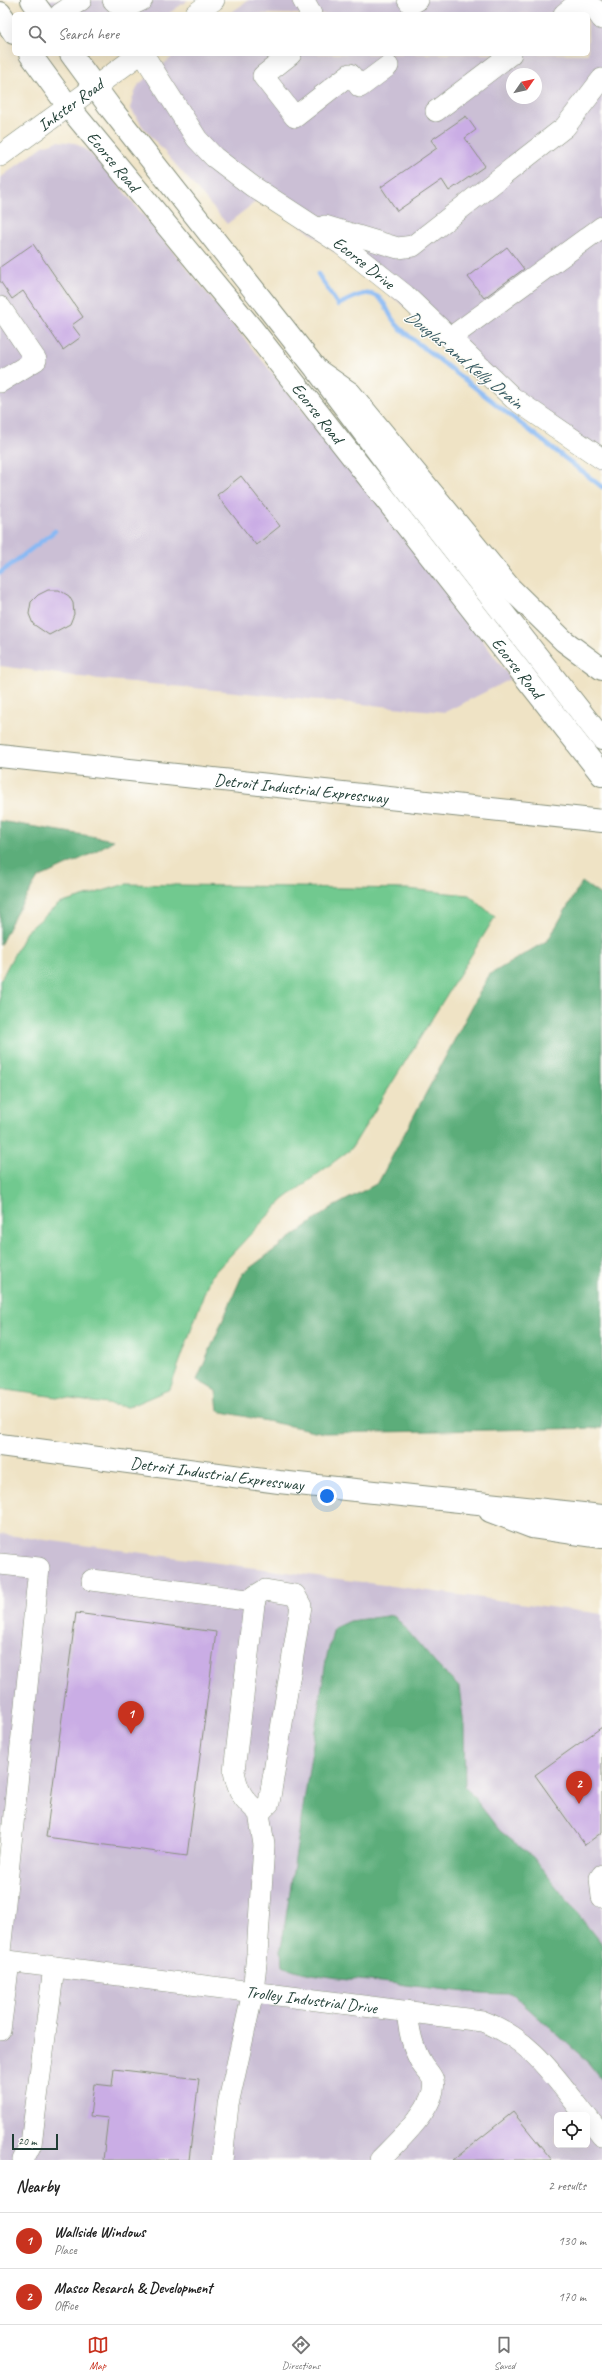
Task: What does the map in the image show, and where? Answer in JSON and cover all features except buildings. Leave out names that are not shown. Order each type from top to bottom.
[{"type":"main road","points":[[32,0],[41,12]]},
{"type":"main road","points":[[0,13],[12,30]]},
{"type":"main road","name":"Ecorse Road","points":[[31,56],[68,106],[253,330],[602,775]]},
{"type":"main road","name":"Ecorse Road","points":[[72,56],[95,87],[317,370],[403,485],[602,739]]},
{"type":"main road","points":[[317,370],[350,393],[510,588],[564,640],[602,669]]},
{"type":"main road","name":"Detroit Industrial Expressway","points":[[0,756],[602,821]]},
{"type":"main road","name":"Detroit Industrial Expressway","points":[[0,1445],[279,1482],[602,1516]]},
{"type":"main road","points":[[461,1500],[532,1527],[602,1537]]},
{"type":"street","points":[[63,12],[81,0]]},
{"type":"street","points":[[112,0],[123,8],[142,0]]},
{"type":"street","points":[[198,12],[213,0]]},
{"type":"street","points":[[303,0],[309,12]]},
{"type":"street","points":[[408,0],[412,4],[418,0]]},
{"type":"street","points":[[566,12],[579,2],[595,9],[602,20]]},
{"type":"street","name":"Inkster Road","points":[[0,156],[137,56]]},
{"type":"street","name":"Ecorse Drive","points":[[144,56],[197,139],[210,152],[252,186],[340,244],[399,291],[513,398],[602,459]]},
{"type":"street","points":[[288,56],[263,76],[295,117],[350,74],[360,87],[388,66]]},
{"type":"street","points":[[436,111],[508,56]]},
{"type":"street","points":[[304,221],[398,248],[413,246],[565,127],[602,79]]},
{"type":"street","points":[[450,338],[602,227]]},
{"type":"street","points":[[0,307],[36,360],[0,382]]},
{"type":"street","points":[[0,1564],[39,1568],[3,1958],[0,2030]]},
{"type":"street","points":[[92,1580],[255,1601]]},
{"type":"street","points":[[222,2160],[228,2105],[253,1992],[264,1845],[259,1813],[244,1799],[237,1786],[234,1771],[255,1596],[265,1590],[295,1595],[301,1606],[269,1803],[259,1813]]},
{"type":"street","points":[[602,1875],[600,1878],[602,1897]]},
{"type":"street","name":"Trolley Industrial Drive","points":[[3,1958],[54,1967],[482,2021],[512,2034],[544,2064],[583,2112]]},
{"type":"street","points":[[23,2160],[31,2144],[54,1967]]},
{"type":"street","points":[[380,2160],[421,2116],[430,2100],[433,2080],[414,2049],[409,2029],[407,2011]]},
{"type":"street","points":[[590,2121],[602,2136]]},
{"type":"shaded area","points":[[44,0],[188,0],[171,12],[53,12]]},
{"type":"shaded area","points":[[249,0],[602,0],[602,470],[566,447],[414,314],[263,196],[227,224],[143,127],[131,109],[132,99],[139,84],[174,56],[590,56],[590,12],[232,12]]},
{"type":"shaded area","points":[[58,141],[75,143],[89,152],[117,183],[400,529],[511,679],[445,712],[89,678],[0,666],[0,178],[43,146]]},
{"type":"shaded area","points":[[0,1534],[602,1614],[602,2160],[0,2160]]},
{"type":"green space","points":[[0,821],[114,840],[89,855],[38,878],[15,915],[0,945]]},
{"type":"green space","points":[[582,882],[602,896],[602,1428],[324,1433],[218,1411],[216,1391],[197,1380],[243,1273],[331,1208],[378,1183],[489,975],[548,940]]},
{"type":"green space","points":[[126,884],[407,889],[469,895],[495,917],[351,1149],[283,1200],[210,1277],[170,1389],[128,1407],[0,1389],[0,981],[26,932],[59,904]]},
{"type":"green space","points":[[394,1615],[435,1663],[459,1687],[464,1726],[465,1786],[500,1831],[533,1857],[602,1945],[602,2080],[587,2061],[512,1994],[466,1992],[335,1978],[282,1966],[281,1949],[326,1660],[334,1628],[349,1621]]},
{"type":"waterway","name":"Douglas and Kelly Drain","points":[[318,274],[338,305],[363,294],[375,295],[385,305],[391,317],[404,332],[602,487]]},
{"type":"waterway","points":[[0,573],[55,531]]},
{"type":"place","name":"Wallside Windows","points":[[131,1734]]},
{"type":"place","name":"Masco Resarch & Development","points":[[579,1804]]}]
